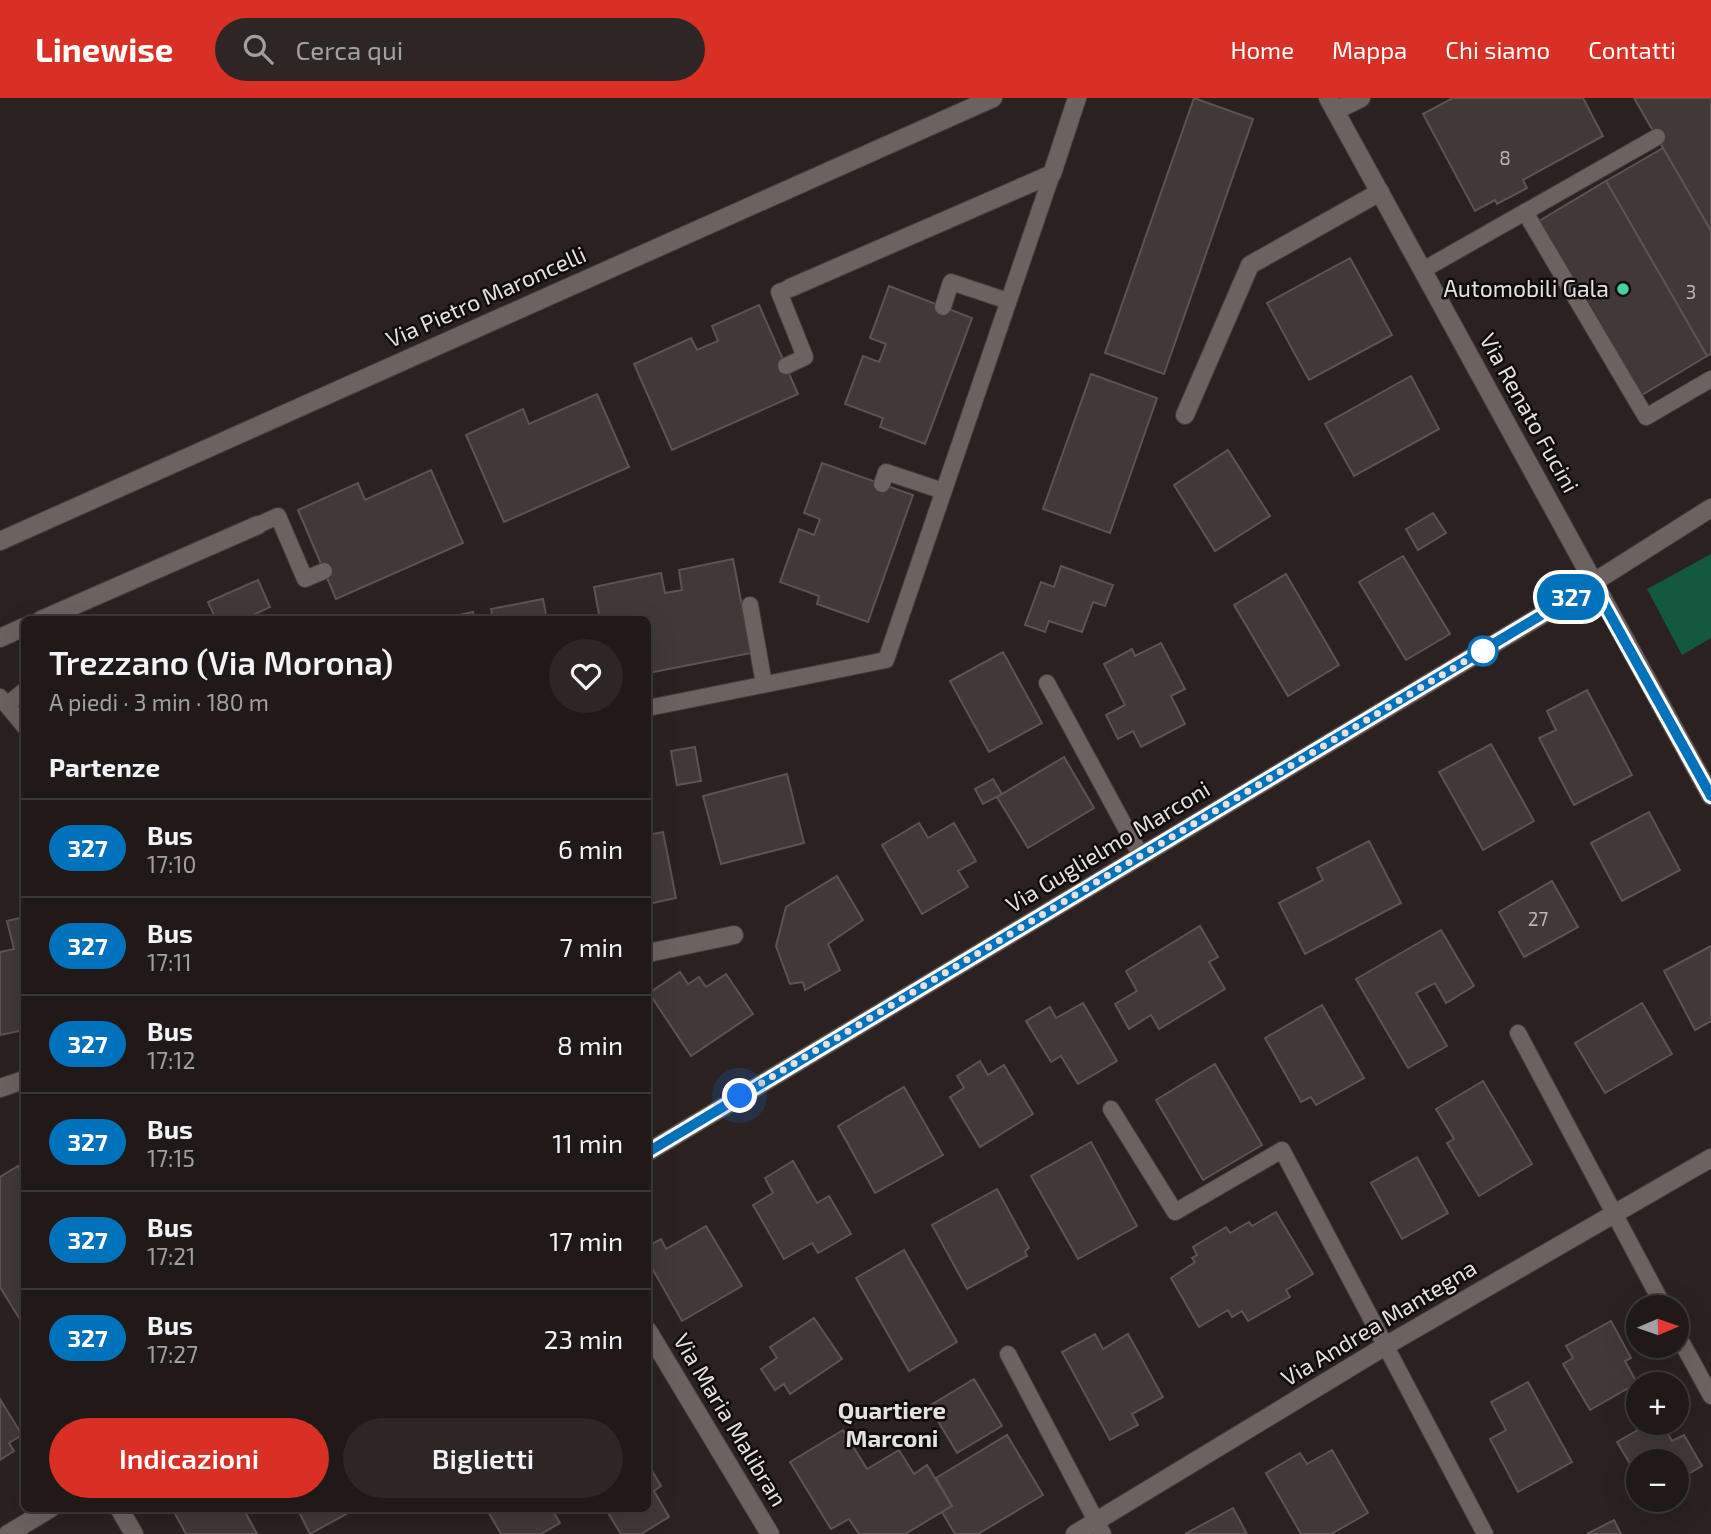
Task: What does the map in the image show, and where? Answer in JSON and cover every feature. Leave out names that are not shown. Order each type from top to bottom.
[{"type":"street","name":"Via Pietro Maroncelli","points":[[0,541],[993,98]]},
{"type":"street","points":[[790,288],[1052,174],[1077,98]]},
{"type":"street","points":[[1332,105],[1360,98]]},
{"type":"street","name":"Via Renato Fucini","points":[[1332,105],[1711,796]]},
{"type":"street","points":[[1185,415],[1250,265],[1380,192]]},
{"type":"street","name":"Via Guglielmo Marconi","points":[[651,1150],[1593,584],[1711,508]]},
{"type":"street","points":[[50,616],[258,525]]},
{"type":"street","points":[[0,638],[21,628]]},
{"type":"street","points":[[651,952],[734,935]]},
{"type":"street","points":[[0,1088],[21,1081]]},
{"type":"street","name":"Via Andrea Mantegna","points":[[1075,1534],[1100,1528],[1387,1345],[1711,1158]]},
{"type":"street","name":"Via Maria Malibran","points":[[651,1336],[770,1534]]},
{"type":"street","points":[[8,1534],[44,1512]]},
{"type":"street","points":[[121,1512],[134,1534]]},
{"type":"lane","points":[[1423,270],[1657,137]]},
{"type":"lane","points":[[651,707],[886,660],[1052,174]]},
{"type":"lane","points":[[1525,212],[1646,417],[1711,379]]},
{"type":"lane","points":[[943,307],[951,282],[1008,301]]},
{"type":"lane","points":[[786,366],[805,357],[779,292],[790,288]]},
{"type":"lane","points":[[882,484],[886,472],[943,491]]},
{"type":"lane","points":[[258,525],[278,516],[306,579],[324,571]]},
{"type":"lane","points":[[750,605],[764,684]]},
{"type":"lane","points":[[1047,683],[1141,856]]},
{"type":"lane","points":[[21,692],[4,701],[21,722]]},
{"type":"lane","points":[[1518,1033],[1658,1295]]},
{"type":"lane","points":[[1111,1109],[1175,1212],[1282,1150],[1485,1534]]},
{"type":"lane","points":[[1008,1354],[1100,1528]]},
{"type":"lane","points":[[1689,1356],[1711,1396]]},
{"type":"green space","points":[[1711,554],[1711,638],[1682,655],[1647,589]]},
{"type":"building","points":[[1194,98],[1253,119],[1164,374],[1105,353]]},
{"type":"building","points":[[1453,98],[1583,98],[1603,136],[1523,180],[1527,188],[1497,204],[1495,200],[1475,211],[1423,114]]},
{"type":"building","points":[[1634,98],[1711,98],[1711,231],[1663,148]]},
{"type":"building","points":[[1663,148],[1711,231],[1711,354],[1707,356],[1606,181]]},
{"type":"building","name":"Automobili Gala","points":[[1606,181],[1707,356],[1640,396],[1539,221]]},
{"type":"building","points":[[1350,258],[1392,335],[1309,380],[1267,303]]},
{"type":"building","points":[[889,286],[972,318],[925,444],[880,427],[883,418],[845,404],[863,356],[879,362],[886,344],[870,338]]},
{"type":"building","points":[[759,305],[798,394],[672,450],[634,364],[691,338],[697,350],[718,341],[712,326]]},
{"type":"building","points":[[1091,374],[1157,398],[1110,533],[1043,509]]},
{"type":"building","points":[[1411,376],[1439,429],[1354,476],[1325,424]]},
{"type":"building","points":[[597,394],[629,467],[504,522],[466,435],[523,409],[529,424]]},
{"type":"building","points":[[1228,450],[1270,516],[1215,551],[1174,485]]},
{"type":"building","points":[[822,463],[913,495],[868,622],[817,604],[819,596],[780,582],[799,529],[814,535],[820,519],[804,513]]},
{"type":"building","points":[[431,470],[463,543],[336,599],[298,510],[358,483],[365,500]]},
{"type":"building","points":[[1433,513],[1446,533],[1418,550],[1406,529]]},
{"type":"building","points":[[1403,556],[1450,634],[1406,660],[1359,582]]},
{"type":"building","points":[[733,559],[751,653],[651,672],[651,616],[599,616],[594,587],[661,573],[665,593],[682,590],[679,570]]},
{"type":"building","points":[[1061,566],[1113,585],[1105,606],[1093,602],[1082,632],[1049,621],[1045,632],[1025,625],[1041,582],[1054,587]]},
{"type":"building","points":[[1286,574],[1339,665],[1288,696],[1234,605]]},
{"type":"building","points":[[258,580],[270,607],[251,616],[214,616],[208,602]]},
{"type":"building","points":[[543,599],[546,616],[492,616],[491,609]]},
{"type":"building","points":[[473,612],[474,616],[454,616]]},
{"type":"building","points":[[1161,643],[1185,689],[1171,696],[1185,724],[1141,747],[1133,731],[1118,739],[1106,715],[1125,705],[1104,664],[1132,649],[1135,656]]},
{"type":"building","points":[[1003,652],[1042,723],[989,752],[950,681]]},
{"type":"building","points":[[1587,690],[1632,775],[1574,805],[1539,738],[1556,730],[1547,711]]},
{"type":"building","points":[[1491,744],[1534,821],[1483,850],[1439,772]]},
{"type":"building","points":[[695,747],[701,781],[677,785],[671,751]]},
{"type":"building","points":[[1064,757],[1094,808],[1028,848],[997,797]]},
{"type":"building","points":[[787,774],[804,843],[721,864],[703,796]]},
{"type":"building","points":[[993,779],[1002,794],[983,804],[975,789]]},
{"type":"building","points":[[1649,812],[1680,870],[1622,901],[1591,843]]},
{"type":"building","points":[[919,823],[928,838],[954,823],[976,861],[958,871],[968,887],[922,914],[882,845]]},
{"type":"building","points":[[663,832],[676,898],[651,903],[651,834]]},
{"type":"building","points":[[1369,841],[1401,903],[1305,954],[1279,903],[1323,880],[1317,868]]},
{"type":"building","points":[[837,876],[863,920],[828,944],[840,970],[805,990],[803,982],[790,984],[776,946],[786,907]]},
{"type":"building","points":[[1552,881],[1578,927],[1524,957],[1499,912]]},
{"type":"building","points":[[21,918],[21,1031],[0,1035],[0,952],[14,949],[7,921]]},
{"type":"building","points":[[1200,926],[1218,957],[1209,962],[1225,989],[1159,1029],[1151,1015],[1129,1029],[1115,1004],[1137,991],[1126,971]]},
{"type":"building","points":[[1441,930],[1474,986],[1446,1003],[1435,983],[1416,993],[1447,1046],[1408,1068],[1356,979]]},
{"type":"building","points":[[1711,946],[1711,1021],[1695,1030],[1664,971]]},
{"type":"building","points":[[680,972],[688,984],[699,977],[706,987],[726,974],[753,1014],[691,1056],[651,996],[651,992]]},
{"type":"building","points":[[1083,1003],[1117,1061],[1078,1084],[1061,1056],[1051,1062],[1026,1021],[1050,1007],[1056,1018]]},
{"type":"building","points":[[1642,1003],[1672,1054],[1605,1093],[1575,1043]]},
{"type":"building","points":[[1322,1005],[1364,1078],[1316,1105],[1311,1097],[1301,1102],[1265,1038]]},
{"type":"building","points":[[980,1061],[988,1075],[1004,1065],[1033,1114],[980,1147],[950,1097],[964,1088],[957,1076]]},
{"type":"building","points":[[1215,1064],[1262,1145],[1203,1180],[1156,1100]]},
{"type":"building","points":[[1483,1081],[1532,1164],[1479,1196],[1447,1143],[1454,1139],[1436,1109]]},
{"type":"building","points":[[904,1087],[943,1155],[875,1193],[838,1126]]},
{"type":"building","points":[[1091,1142],[1137,1226],[1078,1259],[1031,1176]]},
{"type":"building","points":[[1417,1157],[1448,1213],[1402,1239],[1371,1183]]},
{"type":"building","points":[[793,1161],[817,1203],[829,1196],[851,1234],[818,1253],[812,1243],[784,1259],[753,1205],[773,1193],[765,1178]]},
{"type":"building","points":[[18,1166],[21,1172],[19,1318],[0,1287],[0,1177]]},
{"type":"building","points":[[997,1189],[1029,1248],[1025,1251],[1027,1256],[967,1289],[932,1225]]},
{"type":"building","points":[[1276,1212],[1313,1274],[1286,1290],[1290,1297],[1248,1321],[1242,1311],[1232,1317],[1228,1310],[1199,1327],[1171,1278],[1195,1262],[1192,1258],[1197,1255],[1193,1247],[1226,1227],[1230,1233],[1249,1222],[1252,1226]]},
{"type":"building","points":[[706,1226],[742,1286],[682,1321],[651,1266],[651,1244],[661,1239],[666,1249]]},
{"type":"building","points":[[904,1250],[957,1342],[909,1371],[856,1278]]},
{"type":"building","points":[[814,1318],[842,1359],[790,1394],[784,1384],[775,1390],[761,1369],[777,1358],[770,1347]]},
{"type":"building","points":[[1611,1321],[1626,1349],[1626,1358],[1631,1358],[1625,1361],[1631,1372],[1626,1372],[1626,1389],[1590,1410],[1563,1364],[1573,1358],[1566,1346]]},
{"type":"building","points":[[1095,1334],[1103,1349],[1128,1334],[1163,1397],[1132,1414],[1138,1425],[1110,1440],[1062,1352]]},
{"type":"building","points":[[974,1379],[1002,1426],[957,1453],[929,1406]]},
{"type":"building","points":[[1528,1382],[1572,1462],[1518,1492],[1490,1439],[1506,1430],[1491,1402]]},
{"type":"building","points":[[0,1399],[21,1436],[9,1443],[14,1451],[0,1460]]},
{"type":"building","points":[[843,1430],[867,1469],[899,1450],[914,1474],[927,1465],[952,1506],[905,1534],[859,1534],[849,1519],[831,1529],[790,1462]]},
{"type":"building","points":[[1007,1435],[1043,1495],[978,1534],[955,1534],[942,1512],[952,1506],[936,1478]]},
{"type":"building","points":[[1629,1435],[1669,1435],[1672,1441],[1684,1435],[1702,1466],[1689,1474],[1689,1449],[1626,1449],[1626,1457],[1617,1442]]},
{"type":"building","points":[[1332,1450],[1368,1513],[1331,1534],[1301,1534],[1266,1473],[1300,1453],[1307,1464]]},
{"type":"building","points":[[651,1469],[661,1486],[654,1491],[669,1517],[641,1534],[621,1534],[607,1512],[651,1512]]},
{"type":"building","points":[[1233,1508],[1247,1534],[1185,1534]]},
{"type":"building","points":[[174,1512],[245,1512],[257,1534],[186,1534]]},
{"type":"building","points":[[299,1512],[350,1512],[310,1534]]},
{"type":"building","points":[[488,1512],[553,1512],[560,1523],[541,1534],[501,1534]]},
{"type":"building","points":[[1614,1520],[1621,1534],[1587,1534]]},
{"type":"bus line","name":"327","points":[[651,1150],[1593,584],[1711,796]]},
{"type":"place","name":"Automobili Gala","points":[[1623,289]]},
{"type":"district","name":"Quartiere Marconi","points":[[892,1425]]},
{"type":"route","points":[[740,1096],[1485,649],[1483,651]]}]
